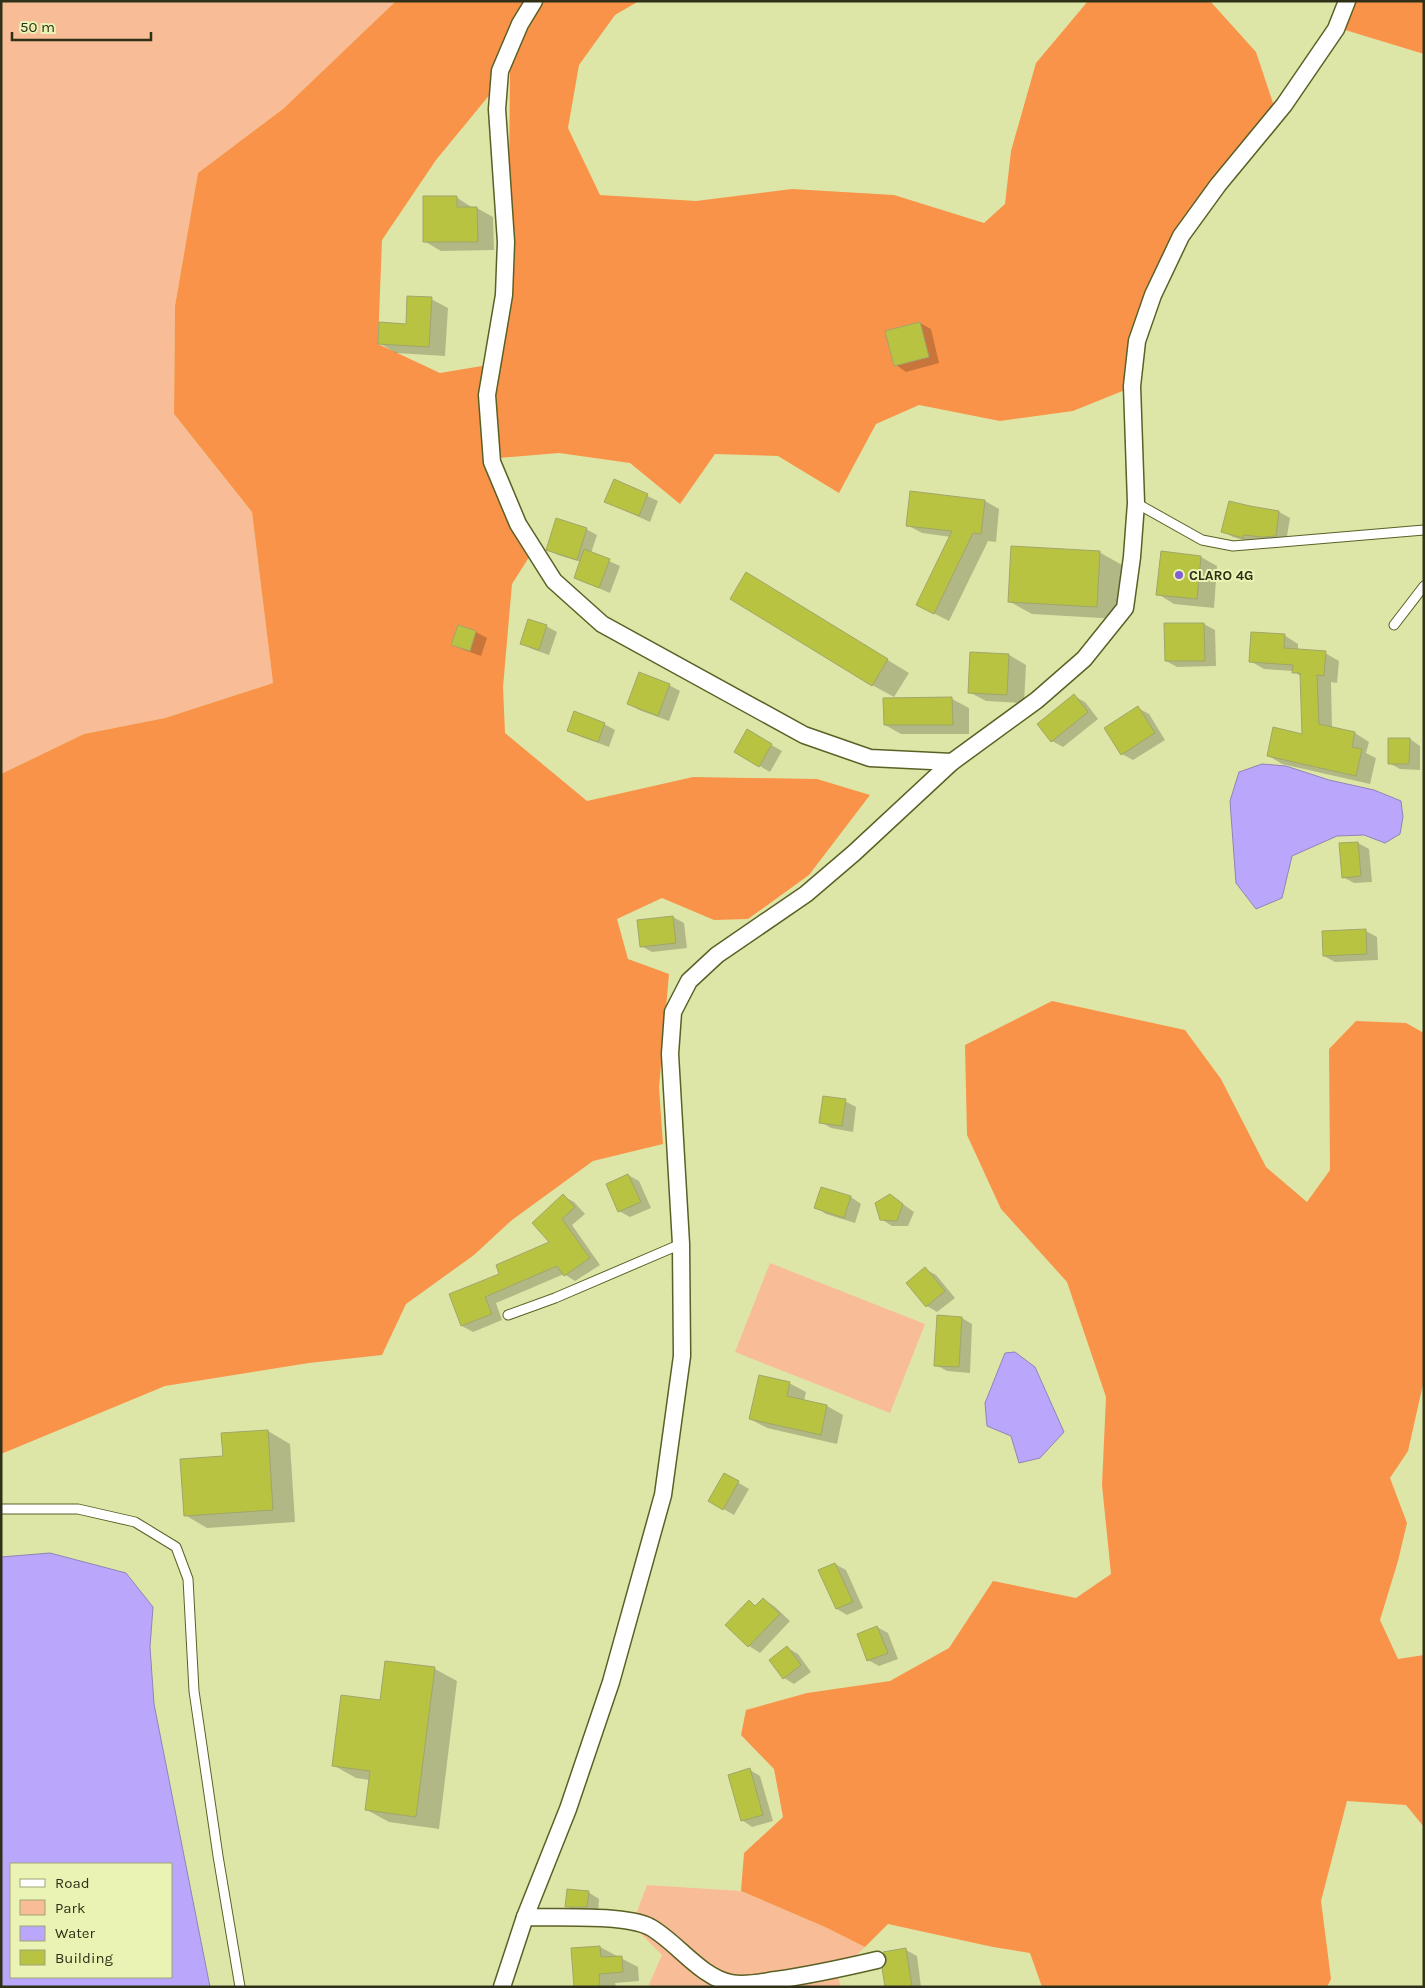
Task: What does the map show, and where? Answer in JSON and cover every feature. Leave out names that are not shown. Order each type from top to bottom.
[{"type":"street","points":[[534,1],[520,24],[500,71],[497,109],[506,242],[504,295],[487,395],[492,462],[518,524],[554,581],[602,624],[804,735],[870,758],[952,762]]},
{"type":"street","points":[[502,1987],[526,1917],[568,1809],[612,1682],[663,1495],[682,1356],[681,1244],[670,1054],[673,1012],[689,981],[717,955],[813,888],[854,853],[952,762],[1037,700],[1077,665],[1125,608],[1132,557],[1136,504],[1132,386],[1137,341],[1153,295],[1181,236],[1218,185],[1284,105],[1336,29],[1347,1]]},
{"type":"street","points":[[526,1917],[621,1919],[638,1922],[651,1928],[716,1978],[731,1983],[750,1984],[802,1977],[877,1960]]},
{"type":"lane","points":[[1136,504],[1202,540],[1233,546],[1424,530]]},
{"type":"lane","points":[[1394,625],[1424,586]]},
{"type":"lane","points":[[508,1315],[555,1298],[681,1244]]},
{"type":"lane","points":[[1,1509],[78,1509],[135,1522],[176,1547],[188,1578],[194,1691],[218,1856],[240,1987]]},
{"type":"green space","points":[[1,1],[396,1],[283,109],[198,173],[175,306],[174,414],[252,512],[273,683],[165,718],[84,734],[1,774]]},
{"type":"green space","points":[[770,1263],[925,1324],[890,1413],[735,1352]]},
{"type":"green space","points":[[647,1885],[741,1891],[825,1927],[865,1947],[837,1974],[841,1987],[648,1987],[662,1955],[632,1925]]},
{"type":"shaded area","points":[[396,1],[639,1],[615,15],[579,65],[568,128],[600,195],[696,201],[792,189],[894,195],[984,223],[1005,204],[1011,151],[1036,63],[1088,1],[1210,1],[1256,52],[1275,109],[1175,232],[1125,390],[1073,411],[1000,421],[919,405],[876,424],[839,493],[778,456],[715,454],[680,504],[630,463],[559,453],[498,458],[513,494],[538,543],[512,584],[503,687],[505,733],[587,801],[693,777],[817,779],[870,795],[809,875],[748,919],[714,920],[662,898],[617,919],[628,959],[669,974],[659,1087],[663,1144],[593,1161],[512,1220],[474,1255],[406,1304],[382,1355],[309,1363],[165,1386],[1,1454],[1,774],[84,734],[165,718],[273,683],[252,512],[174,414],[175,306],[198,173],[283,109]],"holes":[[[510,70],[509,170],[513,273],[494,364],[440,373],[378,344],[382,240],[436,160]]]},
{"type":"shaded area","points":[[1339,1],[1424,1],[1424,54],[1332,26]]},
{"type":"shaded area","points":[[1052,1001],[1185,1030],[1221,1079],[1266,1167],[1307,1202],[1330,1170],[1329,1049],[1356,1021],[1406,1023],[1424,1033],[1424,1380],[1408,1451],[1390,1478],[1407,1523],[1398,1561],[1380,1620],[1398,1659],[1424,1655],[1424,1827],[1406,1805],[1347,1801],[1321,1901],[1331,1979],[1327,1987],[1042,1987],[1030,1953],[993,1947],[888,1924],[865,1947],[825,1927],[741,1891],[744,1853],[783,1817],[774,1769],[741,1735],[746,1710],[807,1693],[890,1681],[949,1648],[993,1581],[1076,1598],[1111,1574],[1102,1485],[1106,1397],[1067,1282],[1001,1209],[967,1135],[965,1045]]},
{"type":"water","points":[[1262,764],[1286,766],[1329,780],[1374,790],[1401,801],[1403,817],[1400,834],[1385,843],[1364,835],[1337,836],[1292,856],[1282,898],[1256,909],[1236,883],[1230,801],[1239,772]]},
{"type":"water","points":[[1015,1352],[1035,1367],[1064,1432],[1040,1458],[1019,1463],[1011,1436],[987,1426],[985,1403],[1005,1353]]},
{"type":"water","points":[[50,1553],[126,1573],[153,1607],[150,1647],[154,1704],[210,1987],[1,1987],[1,1557]]},
{"type":"building","points":[[423,196],[457,196],[457,207],[477,207],[478,242],[423,242]]},
{"type":"building","points":[[407,296],[432,297],[429,347],[378,344],[379,322],[406,324]]},
{"type":"building","points":[[920,322],[929,357],[894,366],[885,331]]},
{"type":"building","points":[[614,479],[648,494],[639,516],[604,502]]},
{"type":"building","points":[[910,491],[985,500],[981,534],[973,533],[934,614],[916,605],[952,531],[906,526]]},
{"type":"building","points":[[1229,501],[1279,511],[1276,536],[1244,535],[1243,538],[1221,532]]},
{"type":"building","points":[[556,518],[587,528],[577,560],[546,550]]},
{"type":"building","points":[[1011,546],[1100,551],[1097,607],[1008,602]]},
{"type":"building","points":[[584,549],[610,559],[599,588],[574,578]]},
{"type":"building","name":"CLARO 4G","points":[[1161,551],[1201,556],[1197,599],[1156,595]]},
{"type":"building","points":[[746,572],[888,659],[872,686],[730,599]]},
{"type":"building","points":[[528,619],[547,625],[539,650],[520,644]]},
{"type":"building","points":[[1164,623],[1204,623],[1205,661],[1165,661]]},
{"type":"building","points":[[458,625],[476,631],[470,651],[451,645]]},
{"type":"building","points":[[1251,632],[1285,634],[1284,648],[1326,651],[1324,676],[1317,675],[1319,724],[1355,732],[1352,747],[1362,749],[1356,776],[1267,756],[1273,727],[1302,734],[1300,673],[1292,673],[1293,665],[1249,662]]},
{"type":"building","points":[[970,652],[1009,654],[1007,695],[968,693]]},
{"type":"building","points":[[639,672],[670,684],[658,716],[627,704]]},
{"type":"building","points":[[1074,694],[1088,712],[1051,742],[1037,724]]},
{"type":"building","points":[[952,697],[953,725],[884,725],[883,698]]},
{"type":"building","points":[[1138,706],[1155,733],[1121,755],[1104,728]]},
{"type":"building","points":[[574,711],[605,723],[598,742],[567,731]]},
{"type":"building","points":[[747,729],[772,744],[759,767],[734,752]]},
{"type":"building","points":[[1388,738],[1410,738],[1409,764],[1388,764]]},
{"type":"building","points":[[1358,842],[1361,876],[1342,878],[1339,843]]},
{"type":"building","points":[[673,916],[676,943],[640,947],[637,920]]},
{"type":"building","points":[[1366,929],[1367,954],[1323,956],[1322,931]]},
{"type":"building","points":[[823,1096],[846,1099],[842,1126],[819,1123]]},
{"type":"building","points":[[628,1174],[641,1202],[618,1212],[606,1184]]},
{"type":"building","points":[[821,1187],[851,1196],[844,1218],[814,1208]]},
{"type":"building","points":[[563,1194],[575,1207],[562,1219],[590,1258],[564,1276],[557,1266],[485,1297],[492,1314],[461,1326],[449,1294],[499,1274],[496,1265],[549,1242],[532,1223]]},
{"type":"building","points":[[890,1194],[903,1204],[897,1221],[880,1220],[875,1203]]},
{"type":"building","points":[[925,1267],[945,1291],[926,1307],[906,1283]]},
{"type":"building","points":[[937,1315],[962,1317],[959,1367],[934,1366]]},
{"type":"building","points":[[759,1375],[790,1382],[787,1396],[827,1405],[821,1435],[749,1419]]},
{"type":"building","points":[[268,1430],[273,1510],[184,1516],[180,1459],[223,1456],[221,1433]]},
{"type":"building","points":[[724,1473],[739,1481],[723,1510],[708,1501]]},
{"type":"building","points":[[835,1563],[853,1602],[836,1609],[818,1570]]},
{"type":"building","points":[[763,1598],[780,1614],[748,1647],[725,1625],[749,1600],[755,1606]]},
{"type":"building","points":[[877,1626],[888,1653],[867,1661],[857,1634]]},
{"type":"building","points":[[787,1646],[801,1665],[783,1679],[769,1660]]},
{"type":"building","points":[[385,1661],[435,1667],[416,1817],[365,1810],[370,1771],[332,1766],[341,1695],[380,1700]]},
{"type":"building","points":[[750,1768],[763,1815],[741,1821],[728,1775]]},
{"type":"building","points":[[567,1889],[589,1891],[587,1907],[565,1907]]},
{"type":"building","points":[[600,1946],[601,1957],[622,1956],[623,1972],[599,1974],[600,1987],[574,1987],[571,1948]]},
{"type":"building","points":[[906,1948],[912,1987],[885,1987],[882,1968],[887,1958],[883,1952]]},
{"type":"place","name":"CLARO 4G","points":[[1179,575]]}]
